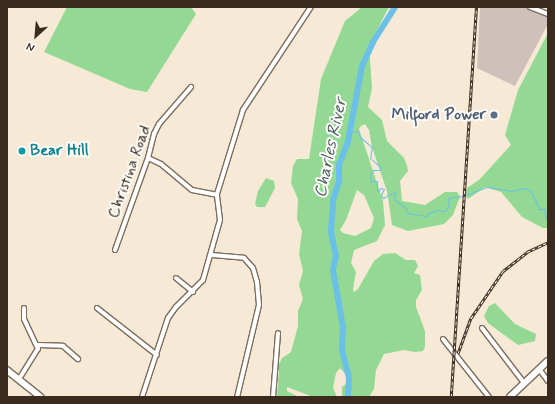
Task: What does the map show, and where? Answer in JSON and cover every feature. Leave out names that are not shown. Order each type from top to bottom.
[{"type":"main road","points":[[510,397],[548,361]]},
{"type":"main road","points":[[7,370],[41,397]]},
{"type":"street","points":[[142,397],[168,318],[176,307],[193,292],[203,280],[212,255],[220,220],[217,195],[245,106],[310,8],[304,7]]},
{"type":"street","points":[[530,7],[548,14]]},
{"type":"street","name":"Christina Road","points":[[115,250],[159,124],[191,87]]},
{"type":"street","points":[[148,158],[161,164],[192,190],[217,195]]},
{"type":"street","points":[[212,255],[244,258],[253,268],[257,282],[260,305],[237,397]]},
{"type":"street","points":[[176,278],[193,292]]},
{"type":"street","points":[[19,379],[36,354],[38,345],[27,327],[24,308]]},
{"type":"street","points":[[97,308],[157,355]]},
{"type":"street","points":[[482,328],[524,384]]},
{"type":"street","points":[[273,397],[278,332]]},
{"type":"street","points":[[443,339],[489,397]]},
{"type":"street","points":[[38,345],[63,346],[78,359]]},
{"type":"street","points":[[540,369],[548,381]]},
{"type":"shaded area","points":[[480,7],[524,7],[548,17],[548,24],[515,86],[477,68]]},
{"type":"green space","points":[[67,7],[191,7],[196,14],[147,92],[130,89],[44,52]]},
{"type":"green space","points":[[362,7],[389,7],[369,45],[372,88],[368,107],[382,120],[387,141],[404,158],[407,166],[408,171],[400,181],[402,201],[425,205],[445,192],[457,192],[460,197],[453,215],[444,224],[408,231],[392,225],[387,191],[372,147],[369,130],[365,124],[361,126],[359,129],[383,201],[385,225],[377,241],[354,250],[351,263],[356,272],[353,289],[354,292],[358,289],[374,261],[383,254],[395,253],[406,260],[415,260],[418,266],[414,273],[420,275],[422,290],[416,300],[416,307],[425,331],[425,347],[423,351],[415,352],[404,350],[384,354],[376,370],[374,389],[370,395],[372,397],[342,397],[342,387],[347,383],[346,374],[340,368],[336,373],[333,388],[337,397],[313,397],[287,387],[287,391],[299,397],[277,397],[279,371],[277,368],[282,358],[291,352],[298,326],[298,311],[303,299],[299,285],[303,271],[299,254],[302,231],[297,219],[298,199],[291,183],[293,166],[297,159],[309,159],[321,79],[345,21]],"holes":[[[357,190],[364,195],[374,218],[371,228],[355,236],[343,233],[340,230],[346,220]]]},
{"type":"green space","points":[[548,33],[548,228],[543,228],[522,217],[501,192],[485,187],[468,199],[465,194],[467,188],[479,180],[511,145],[505,135],[518,90]]},
{"type":"green space","points":[[266,178],[274,181],[275,188],[265,207],[257,207],[255,204],[258,191]]},
{"type":"green space","points":[[495,303],[515,324],[536,334],[535,341],[518,345],[488,323],[484,316],[489,306]]},
{"type":"waterway","name":"Charles River","points":[[348,397],[349,378],[342,350],[343,327],[333,270],[336,256],[331,232],[333,200],[339,181],[339,165],[348,141],[362,66],[373,42],[395,7]]},
{"type":"waterway","points":[[350,128],[352,132],[358,131],[360,137],[372,147],[370,158],[380,167],[380,170],[373,170],[370,175],[371,181],[377,181],[377,191],[381,188],[384,189],[381,195],[383,198],[395,192],[394,199],[406,208],[407,213],[427,216],[428,213],[438,210],[445,211],[449,205],[448,198],[463,196],[487,187],[511,191],[525,188],[531,191],[539,209],[544,209],[548,225]]},
{"type":"railway","points":[[451,397],[476,7]]},
{"type":"railway","points":[[458,353],[471,318],[503,271],[527,252],[548,242]]},
{"type":"place","name":"Milford Power","points":[[494,115]]},
{"type":"place","name":"Bear Hill","points":[[22,151]]}]
